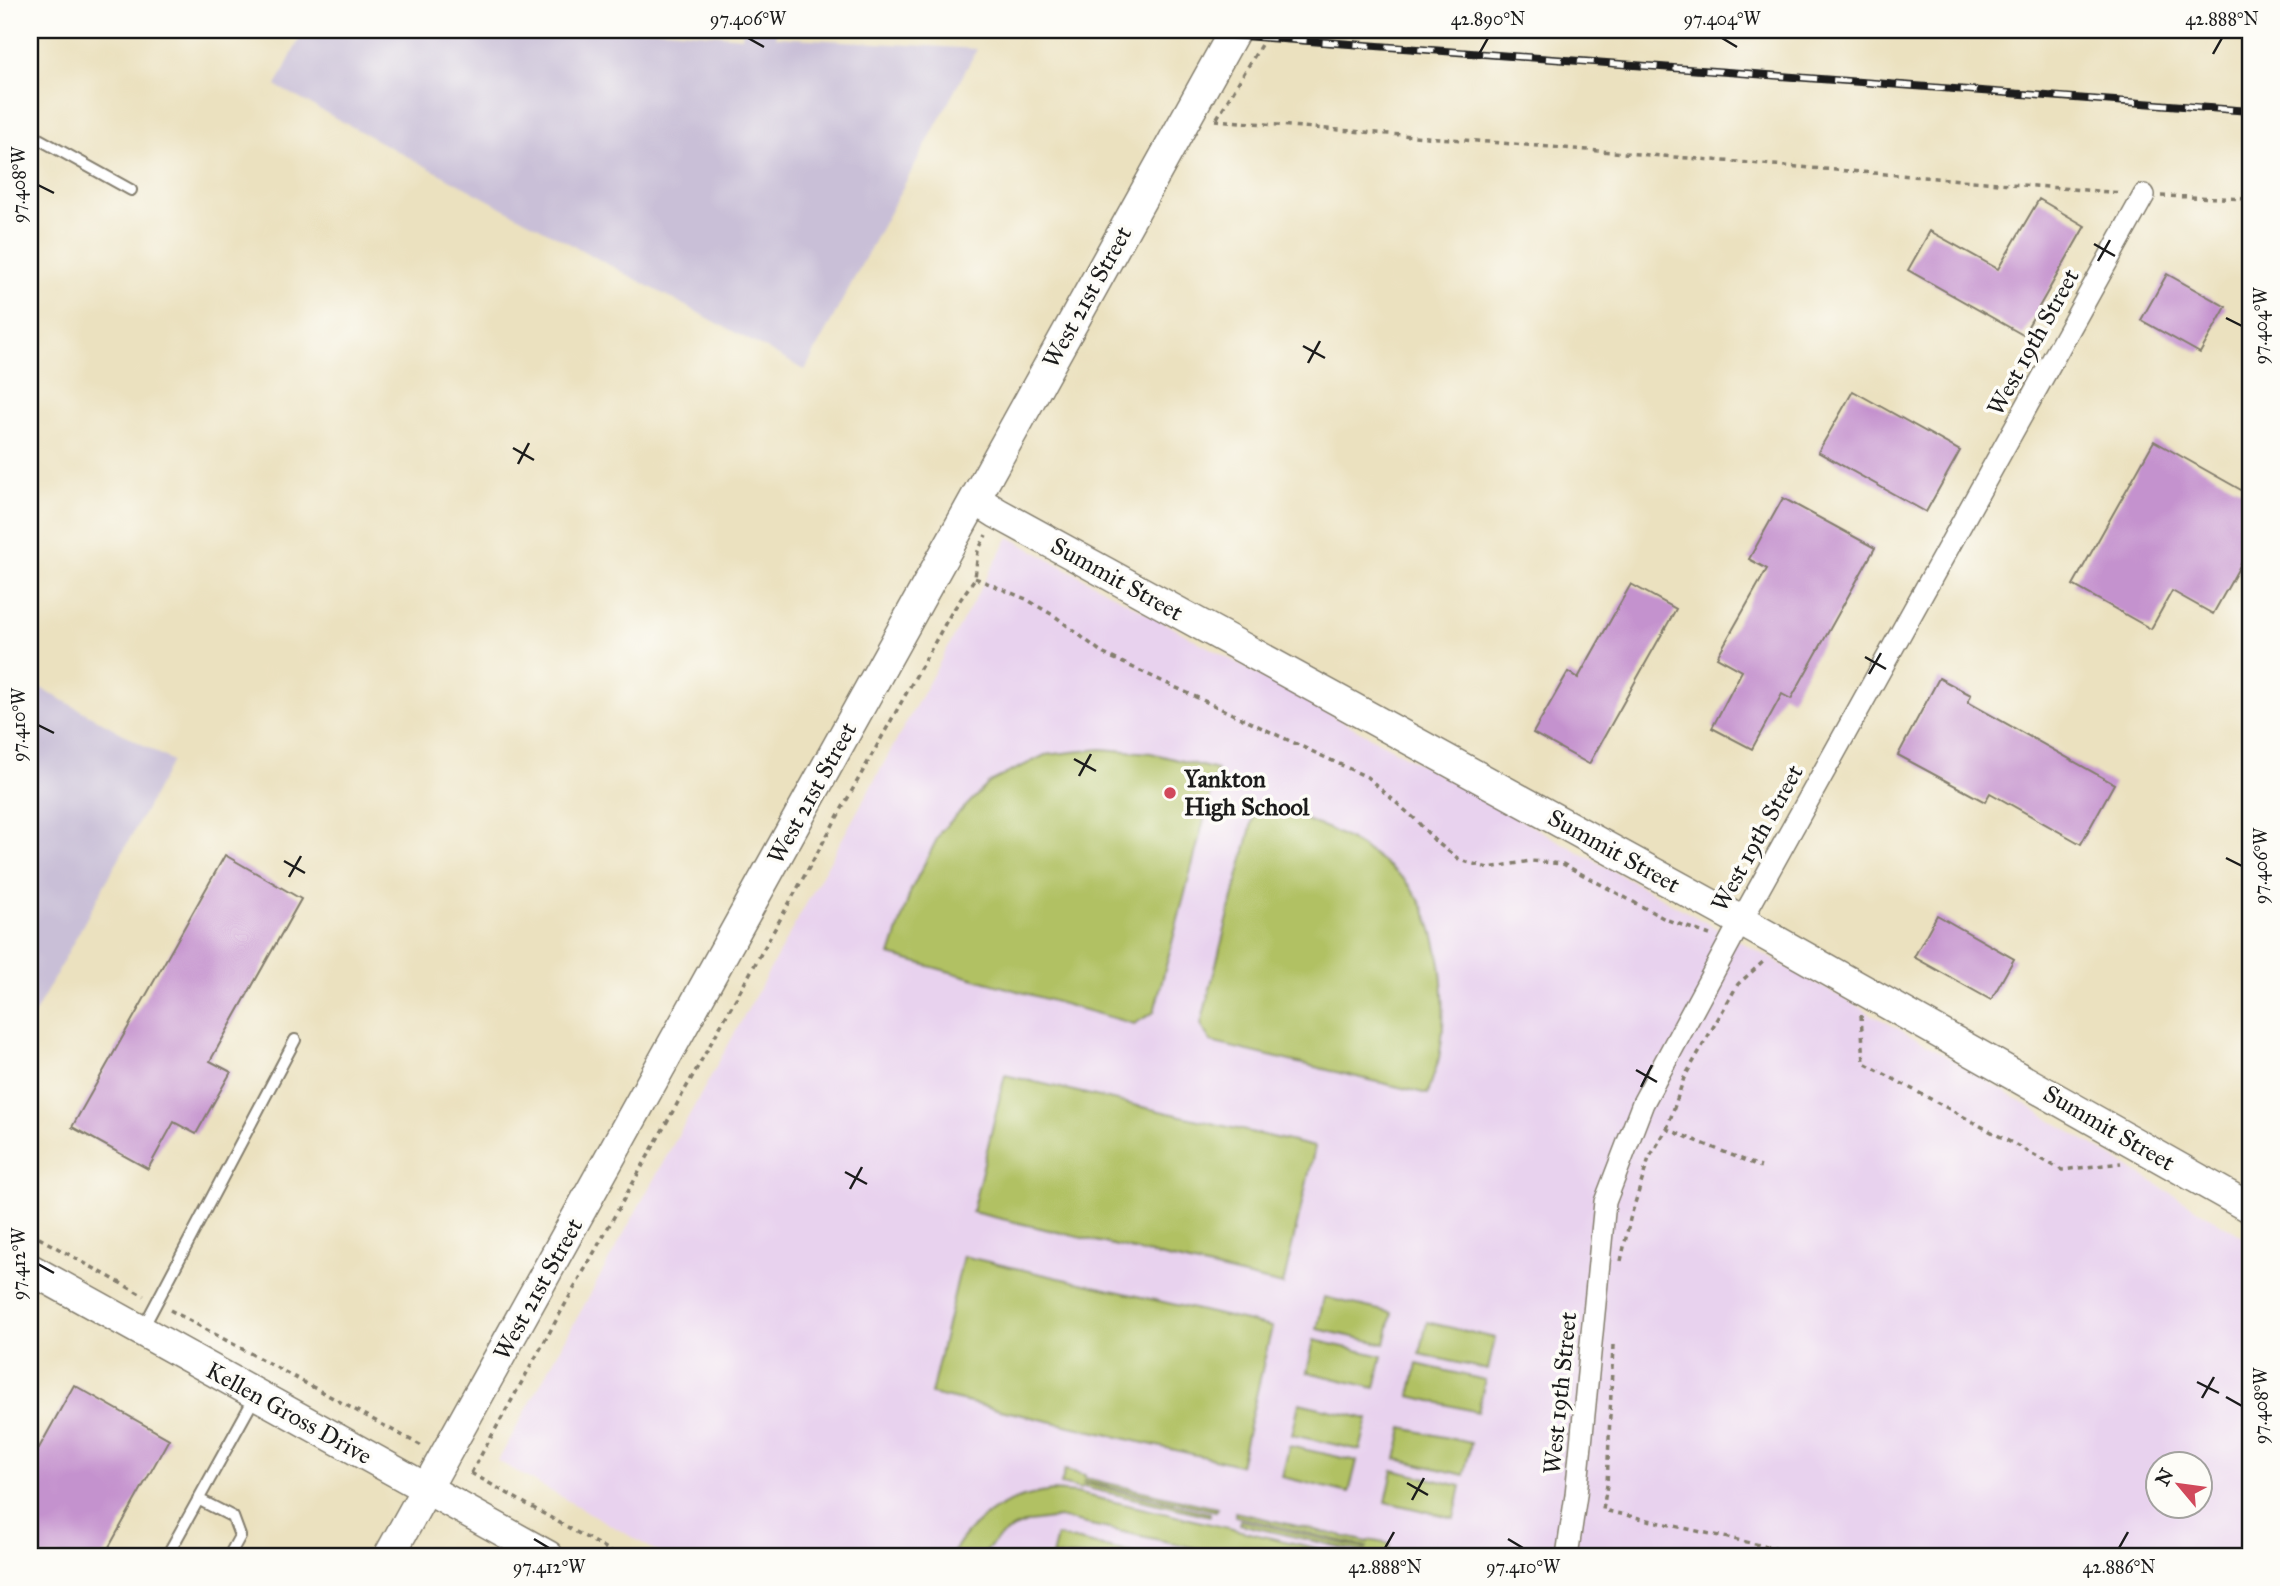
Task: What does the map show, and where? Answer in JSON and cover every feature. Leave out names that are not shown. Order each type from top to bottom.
[{"type":"street","name":"West 21st Street","points":[[389,1556],[986,506],[1235,30]]},
{"type":"street","name":"West 19th Street","points":[[1567,1556],[1577,1486],[1605,1202],[1643,1103],[2144,195]]},
{"type":"street","name":"Summit Street","points":[[986,506],[1736,931],[2250,1208]]},
{"type":"street","name":"Kellen Gross Drive","points":[[30,1269],[548,1556]]},
{"type":"lane","points":[[30,134],[131,190]]},
{"type":"lane","points":[[141,1331],[295,1040]]},
{"type":"lane","points":[[167,1556],[256,1395]]},
{"type":"lane","points":[[198,1499],[233,1517],[240,1535],[229,1556]]},
{"type":"path","points":[[1270,30],[1215,120],[2144,195],[2250,199]]},
{"type":"path","points":[[471,1473],[950,615],[975,578],[986,506]]},
{"type":"path","points":[[975,578],[1026,599],[1056,617],[1104,654],[1367,777],[1406,810],[1435,841],[1461,860],[1488,868],[1531,861],[1563,864],[1665,919],[1736,931]]},
{"type":"path","points":[[1619,1270],[1629,1220],[1648,1158],[1667,1129],[1684,1078],[1738,984],[1767,958]]},
{"type":"path","points":[[1860,1012],[1864,1063],[2062,1170],[2129,1162]]},
{"type":"path","points":[[1667,1129],[1761,1167]]},
{"type":"path","points":[[30,1233],[444,1457],[620,1556]]},
{"type":"path","points":[[1614,1335],[1603,1510],[1809,1556]]},
{"type":"shaded area","points":[[304,30],[669,30],[742,37],[743,30],[776,30],[776,37],[977,49],[805,370],[276,86]]},
{"type":"shaded area","name":"Yankton High School","points":[[1009,537],[1933,1048],[2250,1241],[2250,1556],[665,1556],[498,1461]]},
{"type":"shaded area","points":[[30,682],[172,761],[30,1022]]},
{"type":"green space","points":[[1101,749],[1151,753],[1217,770],[1154,1012],[1134,1024],[890,955],[911,890],[941,831],[990,782],[1045,755]]},
{"type":"green space","points":[[1257,803],[1309,821],[1356,843],[1403,878],[1419,900],[1436,943],[1443,991],[1439,1058],[1428,1094],[1210,1042],[1201,1024]]},
{"type":"green space","points":[[1005,1075],[1315,1147],[1283,1285],[972,1212]]},
{"type":"green space","points":[[963,1256],[1272,1327],[1240,1465],[931,1394]]},
{"type":"green space","points":[[1324,1297],[1392,1313],[1385,1344],[1317,1329]]},
{"type":"green space","points":[[1427,1322],[1495,1338],[1488,1370],[1420,1354]]},
{"type":"green space","points":[[1314,1340],[1382,1356],[1375,1388],[1307,1372]]},
{"type":"green space","points":[[1417,1364],[1485,1380],[1478,1412],[1410,1396]]},
{"type":"green space","points":[[1299,1403],[1368,1419],[1360,1450],[1292,1435]]},
{"type":"green space","points":[[1403,1428],[1471,1443],[1464,1475],[1396,1459]]},
{"type":"green space","points":[[1289,1446],[1357,1461],[1349,1493],[1282,1477]]},
{"type":"green space","points":[[1065,1470],[1085,1475],[1085,1478],[1217,1508],[1216,1511],[1084,1481],[1083,1483],[1210,1513],[1210,1516],[1061,1484]]},
{"type":"green space","points":[[1393,1470],[1461,1486],[1454,1518],[1386,1502]]},
{"type":"green space","points":[[1053,1491],[1076,1493],[1350,1556],[1232,1556],[1059,1518],[1029,1522],[1014,1528],[997,1539],[982,1556],[951,1556],[970,1530],[993,1510],[1021,1498]]},
{"type":"green space","points":[[1235,1512],[1368,1542],[1390,1544],[1387,1556],[1366,1555],[1239,1524],[1240,1520],[1366,1549],[1367,1547],[1235,1516]]},
{"type":"green space","points":[[1057,1536],[1145,1556],[1052,1556]]},
{"type":"building","points":[[2039,199],[2085,226],[2023,335],[1908,270],[1930,231],[1998,269]]},
{"type":"building","points":[[2167,274],[2226,307],[2200,353],[2141,320]]},
{"type":"building","points":[[1853,391],[1960,451],[1926,512],[1818,452]]},
{"type":"building","points":[[2154,441],[2250,495],[2250,548],[2213,614],[2172,591],[2151,629],[2073,585]]},
{"type":"building","points":[[1783,498],[1875,548],[1791,699],[1782,694],[1752,749],[1712,728],[1742,671],[1717,657],[1767,569],[1749,559]]},
{"type":"building","points":[[1631,584],[1676,609],[1589,764],[1533,733],[1568,672],[1578,678]]},
{"type":"building","points":[[1939,678],[1971,695],[1968,702],[2114,784],[2081,844],[1990,793],[1985,802],[1898,755]]},
{"type":"building","points":[[225,855],[301,899],[210,1061],[231,1072],[196,1134],[174,1122],[148,1169],[72,1127]]},
{"type":"building","points":[[1937,915],[2014,959],[1991,1000],[1914,957]]},
{"type":"building","points":[[74,1385],[169,1439],[104,1556],[30,1556],[30,1464]]},
{"type":"railway","points":[[1163,30],[2250,111]]},
{"type":"place","name":"Yankton High School","points":[[1170,793]]}]
